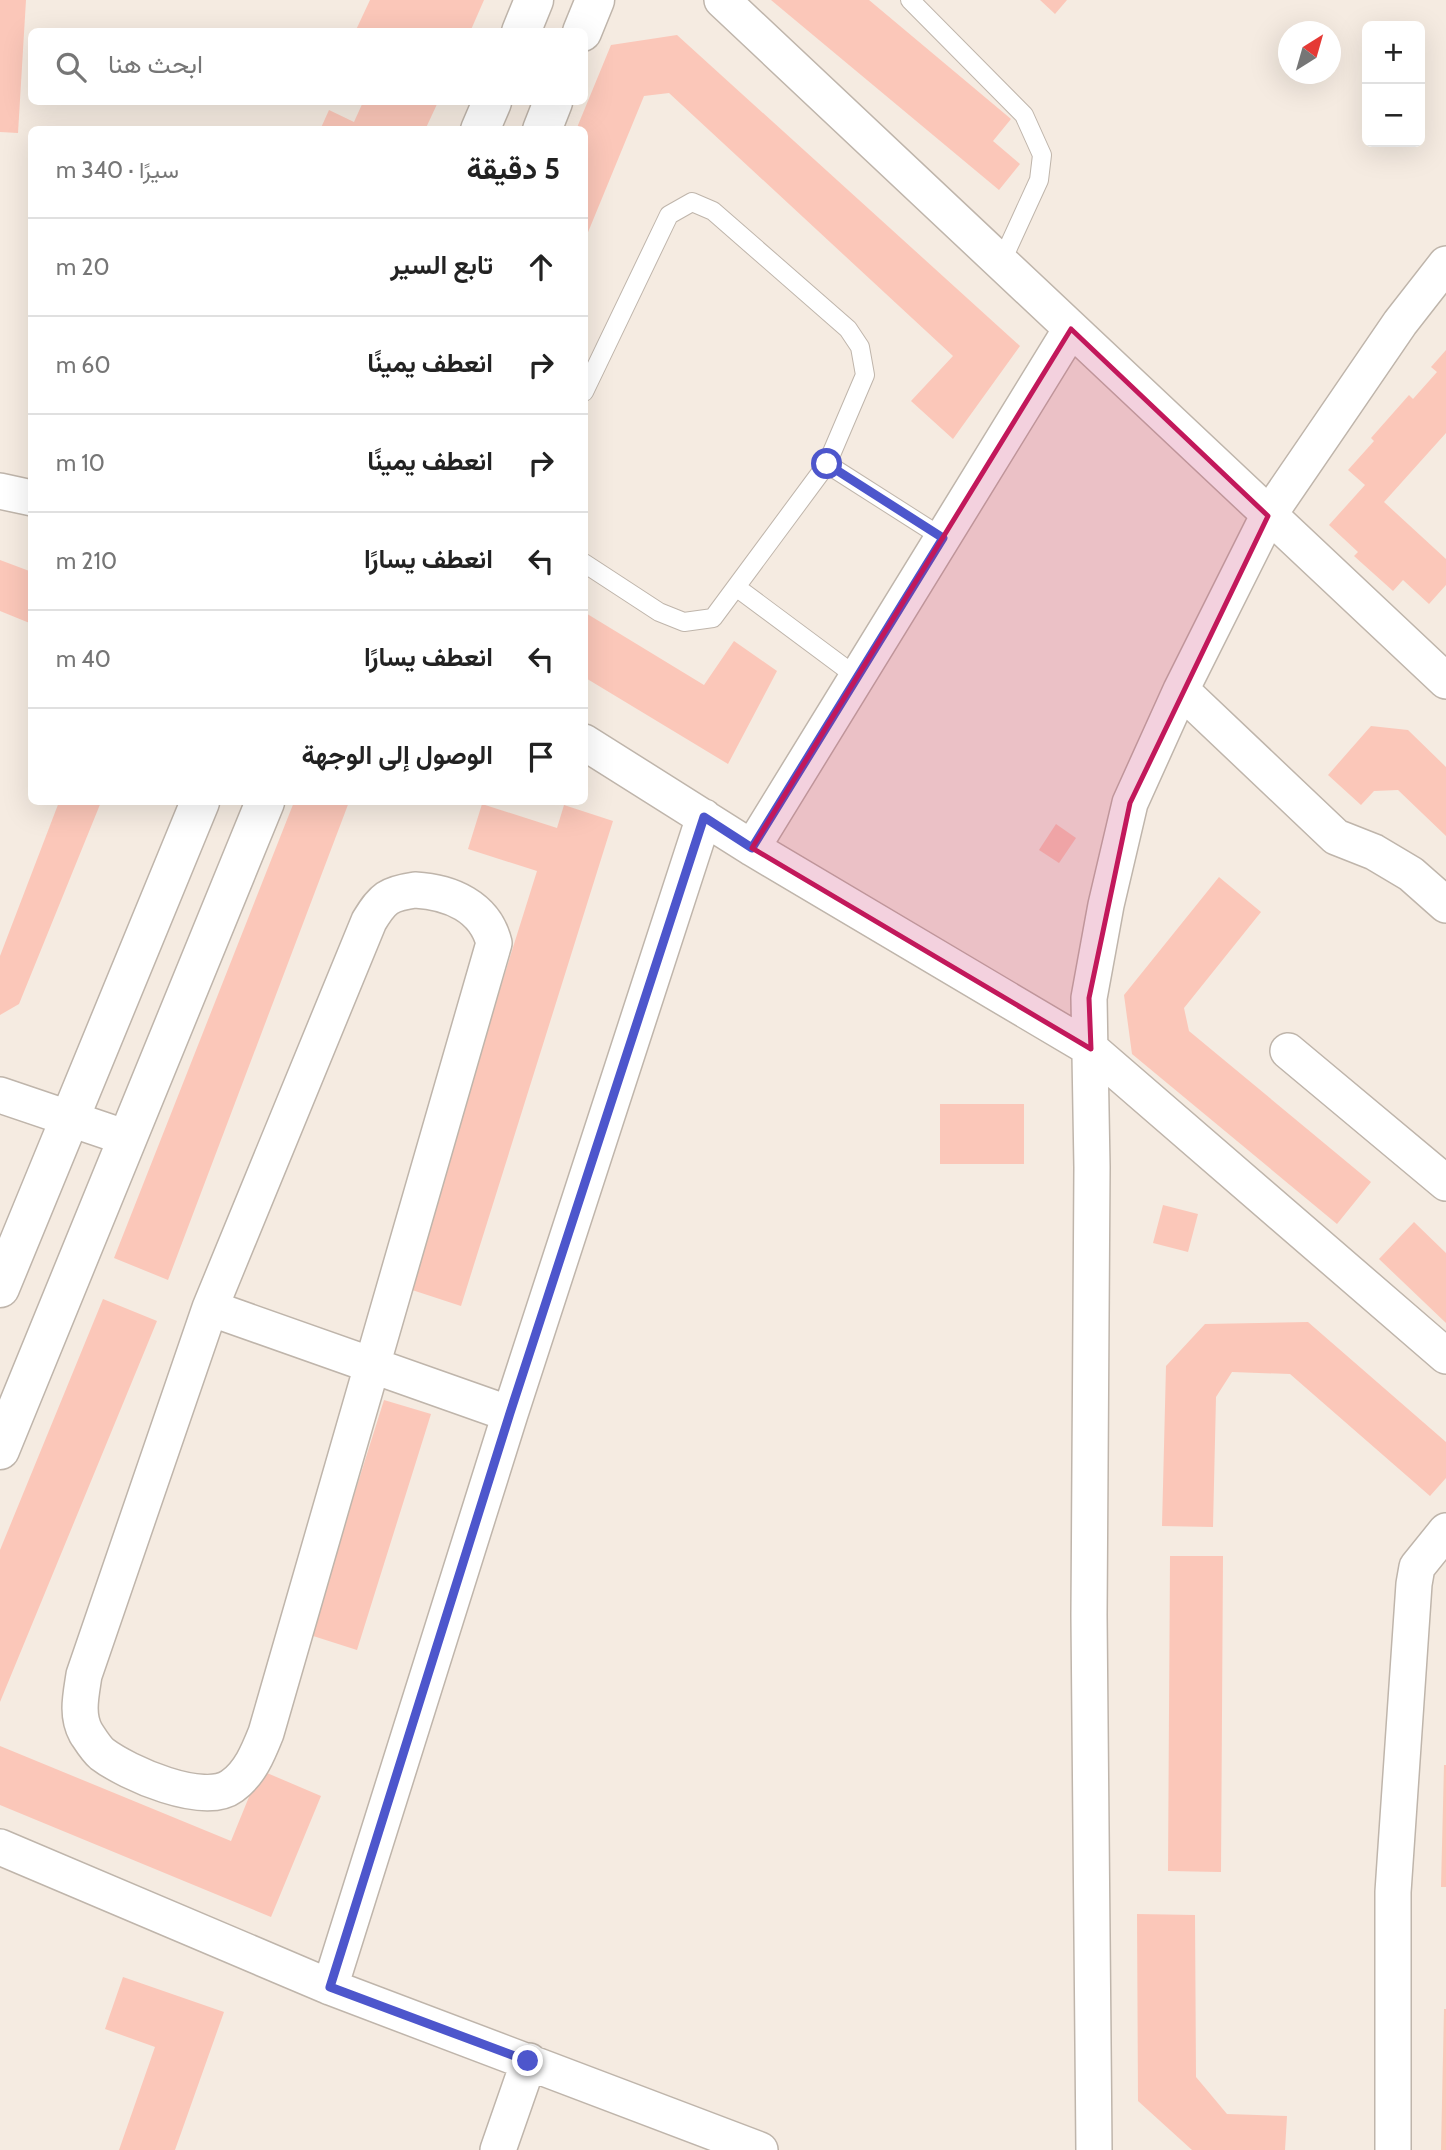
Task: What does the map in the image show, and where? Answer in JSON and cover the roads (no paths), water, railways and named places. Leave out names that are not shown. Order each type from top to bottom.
[{"type":"street","points":[[523,28],[534,0]]},
{"type":"street","points":[[584,28],[595,0]]},
{"type":"street","points":[[722,0],[1446,681]]},
{"type":"street","points":[[482,126],[491,105]]},
{"type":"street","points":[[544,126],[552,105]]},
{"type":"street","points":[[1094,2150],[1088,1615],[1089,999],[1130,803],[1181,690],[1268,516],[1399,323],[1446,264]]},
{"type":"street","points":[[752,848],[1071,330]]},
{"type":"street","points":[[0,491],[28,497]]},
{"type":"street","points":[[1181,690],[1336,837],[1374,852],[1411,874],[1446,905]]},
{"type":"street","points":[[588,744],[752,848],[1091,1049],[1446,1356]]},
{"type":"street","points":[[0,1288],[199,805]]},
{"type":"street","points":[[0,1450],[264,805]]},
{"type":"street","points":[[330,1987],[510,1413],[704,817]]},
{"type":"street","points":[[433,891],[459,900],[489,923],[495,943],[372,1365],[266,1733],[252,1766],[230,1788],[209,1792],[171,1788],[101,1753],[85,1731],[80,1715],[84,1675],[210,1308],[369,921],[379,904],[391,894],[433,891]]},
{"type":"street","points":[[1288,1051],[1446,1183]]},
{"type":"street","points":[[0,1095],[127,1138]]},
{"type":"street","points":[[210,1308],[510,1413]]},
{"type":"street","points":[[1393,2150],[1392,1892],[1414,1584],[1417,1567],[1446,1531]]},
{"type":"street","points":[[0,1847],[330,1987],[760,2150]]},
{"type":"street","points":[[498,2150],[528,2061]]},
{"type":"lane","points":[[910,0],[1024,115],[1042,155],[1039,180],[1001,264]]},
{"type":"lane","points":[[588,384],[669,215],[692,202],[713,211],[848,329],[860,347],[865,375],[827,464],[713,618],[684,622],[659,612],[588,567]]},
{"type":"lane","points":[[827,464],[943,538]]},
{"type":"lane","points":[[736,587],[857,677]]}]
